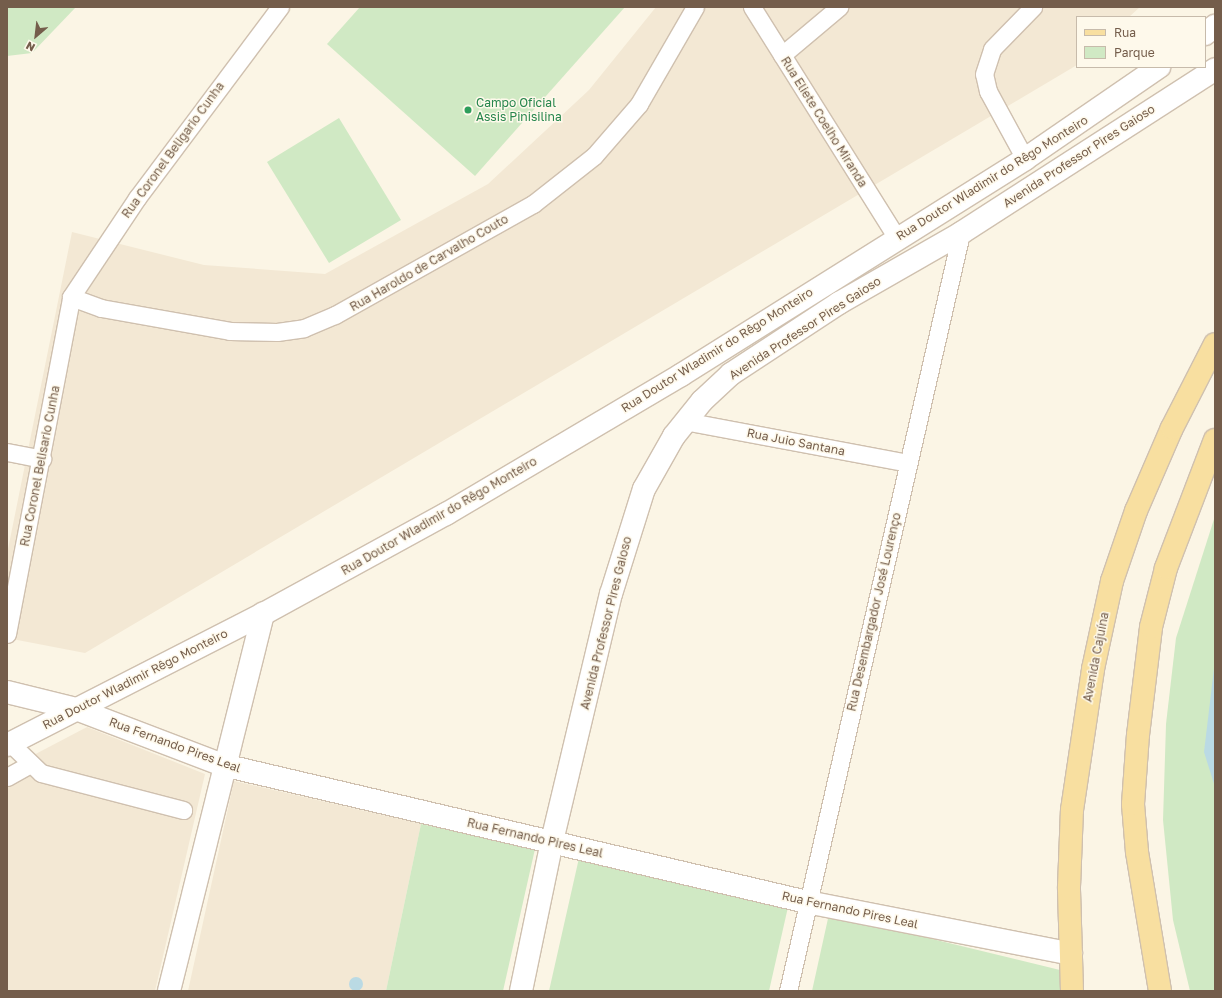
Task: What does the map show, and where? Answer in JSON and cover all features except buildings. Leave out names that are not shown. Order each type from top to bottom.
[{"type":"main road","points":[[1206,33],[1215,26]]},
{"type":"main road","name":"Rua Doutor Wladimir do Rêgo Monteiro","points":[[263,614],[446,514],[674,379],[1025,159],[1158,68]]},
{"type":"main road","name":"Avenida Professor Pires Gaioso","points":[[521,991],[552,842],[625,542],[644,489],[684,421],[731,374],[839,303],[961,232],[1215,69]]},
{"type":"main road","points":[[1048,144],[1061,167]]},
{"type":"main road","name":"Avenida Cajuína","points":[[1072,991],[1070,954],[1072,810],[1092,669],[1112,582],[1136,511],[1172,428],[1215,344]]},
{"type":"main road","points":[[1160,991],[1137,852],[1133,804],[1138,728],[1151,627],[1166,568],[1215,440]]},
{"type":"main road","points":[[169,991],[223,764],[263,614]]},
{"type":"main road","name":"Rua Doutor Wladimir Rêgo Monteiro","points":[[9,744],[263,614]]},
{"type":"main road","name":"Rua Fernando Pires Leal","points":[[7,692],[76,709],[223,764],[807,902],[1070,954]]},
{"type":"street","name":"Rua Coronel Beligario Cunha","points":[[71,297],[137,198],[280,7]]},
{"type":"street","name":"Rua Haroldo de Carvalho Couto","points":[[71,297],[101,308],[230,331],[277,332],[304,328],[335,315],[532,204],[594,156],[639,104],[695,7]]},
{"type":"street","name":"Rua Eliete Coelho Miranda","points":[[752,7],[897,238]]},
{"type":"street","points":[[782,55],[839,7]]},
{"type":"street","points":[[1025,159],[988,91],[984,74],[992,49],[1033,7]]},
{"type":"street","name":"Rua Desembargador José Lourenço","points":[[788,991],[807,902],[961,232]]},
{"type":"street","name":"Rua Coronel Belisario Cunha","points":[[7,634],[42,459],[71,297]]},
{"type":"street","name":"Rua Juio Santana","points":[[684,421],[908,463]]},
{"type":"street","points":[[7,452],[42,459]]},
{"type":"street","points":[[9,744],[41,774],[183,810]]},
{"type":"street","points":[[7,777],[30,764]]},
{"type":"shaded area","points":[[656,7],[1140,7],[1130,16],[1076,16],[1076,66],[85,653],[7,638],[7,554],[72,232],[204,265],[325,274],[488,184],[589,90]]},
{"type":"shaded area","points":[[87,727],[205,774],[155,991],[7,991],[7,769]]},
{"type":"shaded area","points":[[234,781],[421,824],[386,991],[188,991]]},
{"type":"green space","points":[[7,7],[76,7],[32,53],[7,56]]},
{"type":"green space","name":"Campo Oficial Assis Pinisilina","points":[[360,7],[625,7],[475,176],[327,44]]},
{"type":"green space","points":[[339,118],[401,220],[329,263],[267,162]]},
{"type":"green space","points":[[1215,516],[1215,991],[1190,991],[1173,920],[1163,820],[1166,724],[1176,638]]},
{"type":"green space","points":[[421,824],[535,849],[503,991],[386,991]]},
{"type":"green space","points":[[579,858],[788,907],[769,991],[549,991]]},
{"type":"green space","points":[[829,914],[1060,970],[1061,991],[812,991]]},
{"type":"water","points":[[1215,660],[1215,787],[1204,752]]},
{"type":"water","points":[[356,977],[361,979],[363,984],[361,989],[356,991],[351,989],[349,984],[351,979]]},
{"type":"place","name":"Campo Oficial Assis Pinisilina","points":[[468,110]]}]
